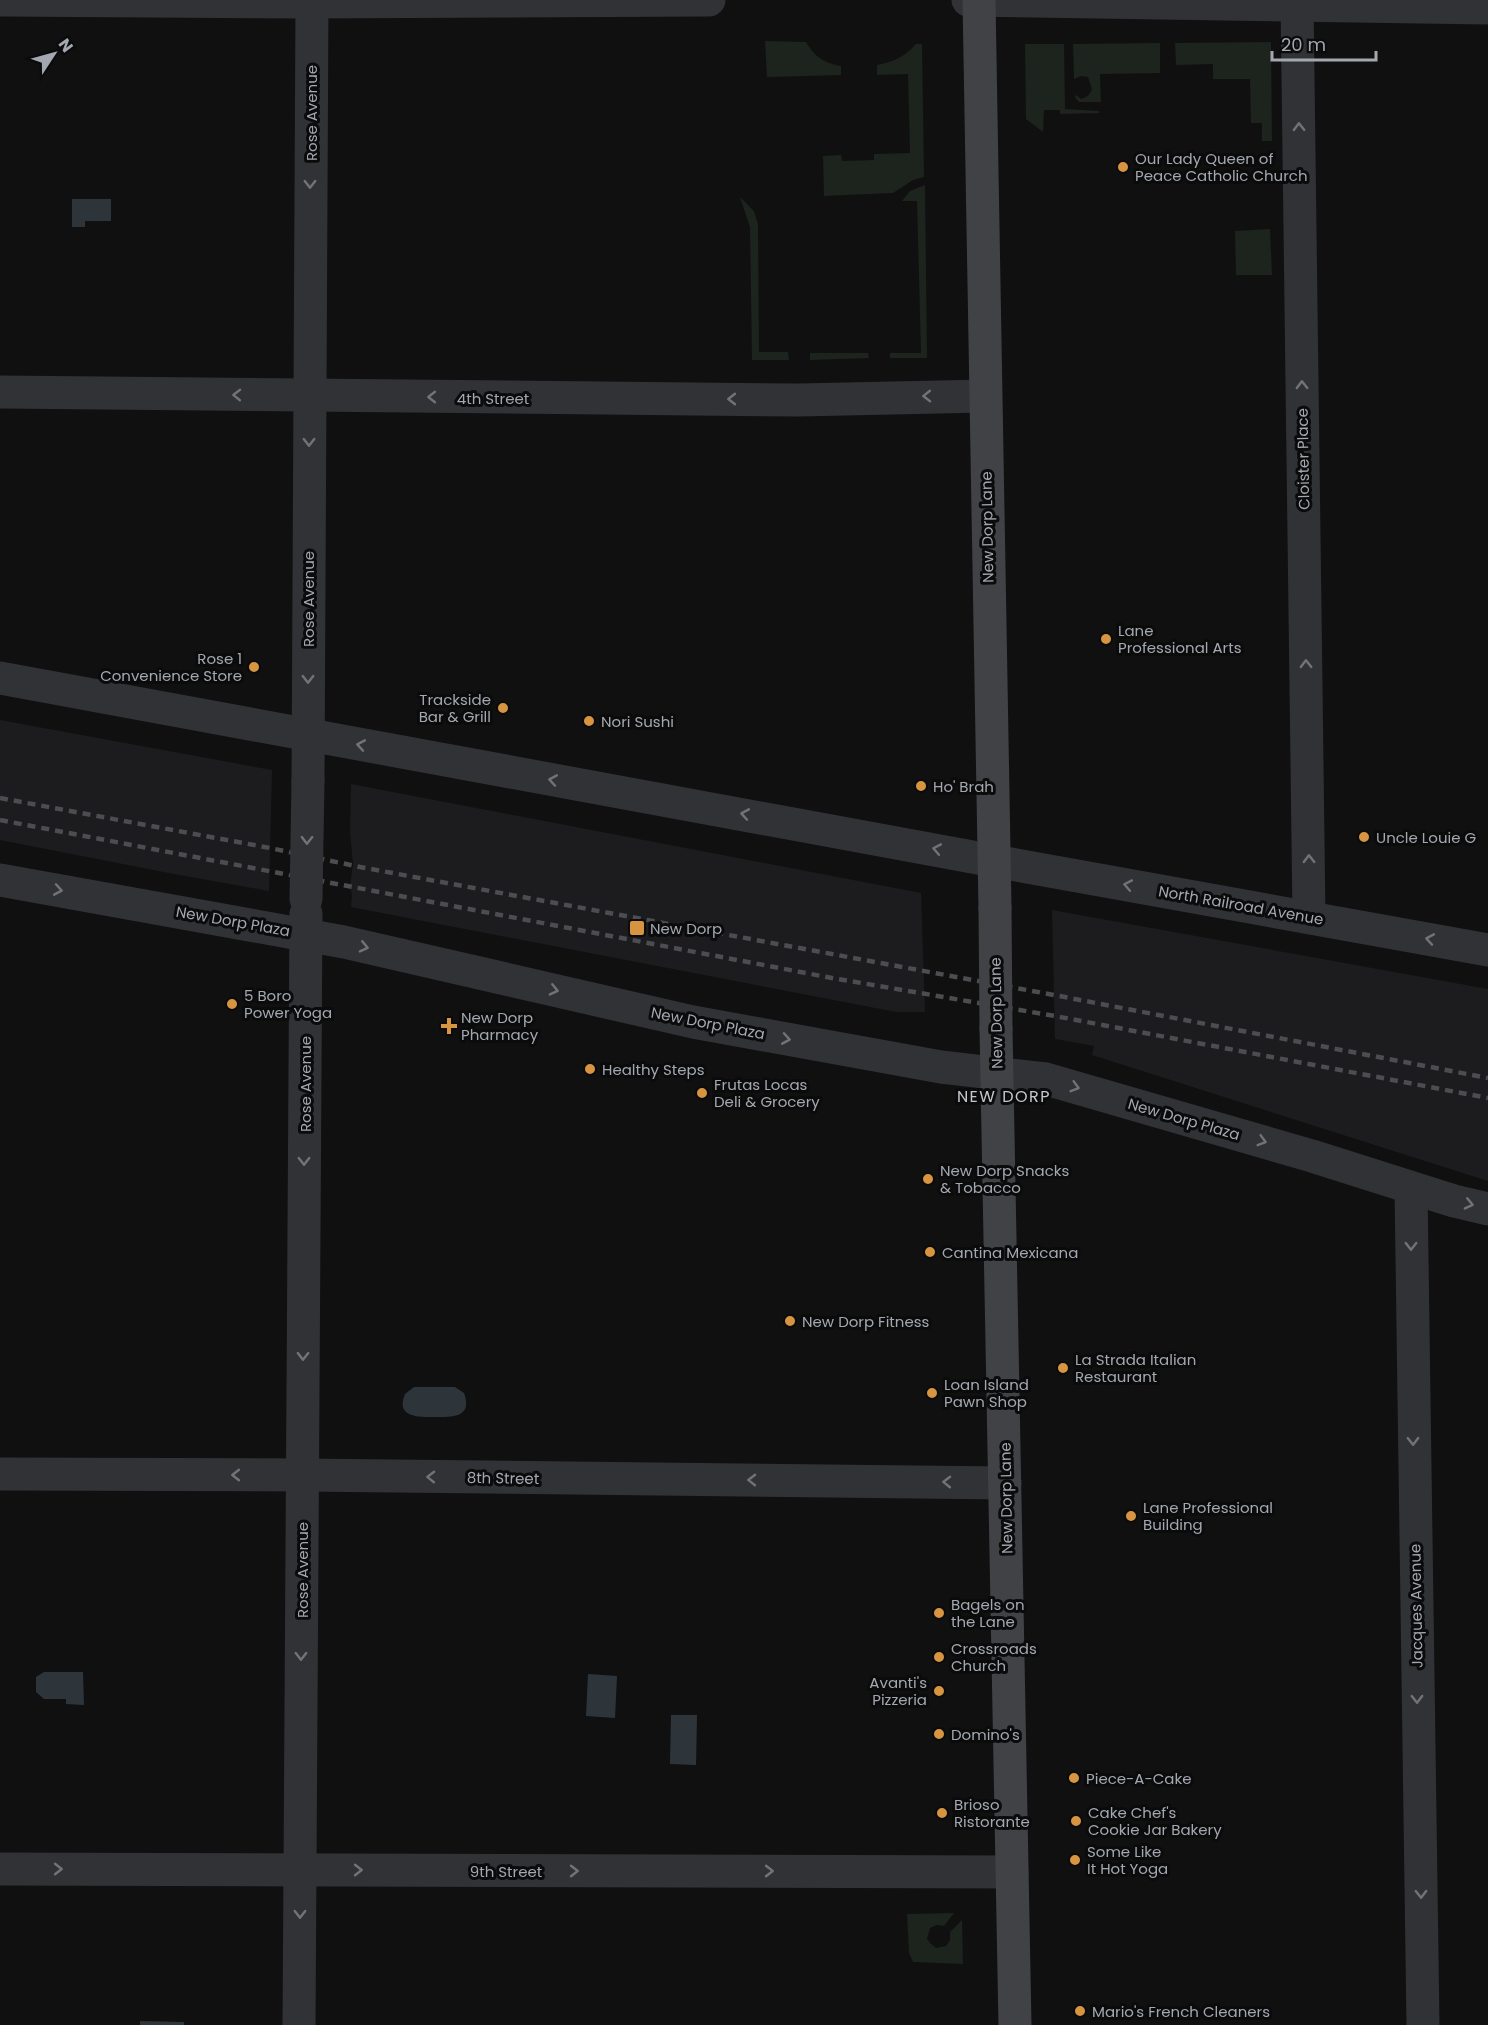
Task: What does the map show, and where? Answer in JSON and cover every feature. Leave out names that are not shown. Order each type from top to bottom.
[{"type":"street","points":[[3,0],[709,0]]},
{"type":"street","points":[[968,0],[1297,3],[1488,8]]},
{"type":"street","name":"New Dorp Lane","points":[[979,0],[1015,2025]]},
{"type":"street","name":"Rose Avenue","points":[[299,2025],[312,1]]},
{"type":"street","name":"Cloister Place","points":[[1297,3],[1310,917]]},
{"type":"street","name":"4th Street","points":[[0,392],[799,400],[986,396]]},
{"type":"street","points":[[0,678],[994,861]]},
{"type":"street","name":"North Railroad Avenue","points":[[994,861],[1488,950]]},
{"type":"street","name":"New Dorp Plaza","points":[[0,879],[307,934],[693,1022],[941,1067],[1046,1079],[1488,1209]]},
{"type":"street","name":"Jacques Avenue","points":[[1411,1188],[1423,2025]]},
{"type":"street","name":"8th Street","points":[[0,1474],[1005,1483]]},
{"type":"street","name":"9th Street","points":[[0,1869],[1012,1872]]},
{"type":"shaded area","points":[[765,41],[806,42],[820,58],[841,66],[841,75],[767,77]]},
{"type":"shaded area","points":[[1271,42],[1272,141],[1262,141],[1262,123],[1251,123],[1250,79],[1213,79],[1213,64],[1176,65],[1175,43]]},
{"type":"shaded area","points":[[1160,43],[1160,73],[1100,74],[1101,102],[1079,102],[1075,97],[1076,95],[1081,99],[1092,89],[1088,77],[1081,76],[1074,79],[1073,44]]},
{"type":"shaded area","points":[[916,44],[922,44],[924,177],[913,180],[893,193],[824,196],[823,156],[841,155],[842,161],[874,160],[874,154],[910,153],[908,74],[877,75],[877,65],[898,58]]},
{"type":"shaded area","points":[[1025,44],[1064,44],[1065,109],[1099,111],[1099,113],[1060,114],[1060,110],[1044,110],[1043,132],[1026,119]]},
{"type":"shaded area","points":[[925,185],[927,358],[890,358],[890,353],[921,353],[917,201],[902,201],[910,191]]},
{"type":"shaded area","points":[[740,197],[754,211],[758,224],[759,352],[788,352],[789,360],[752,360],[750,227]]},
{"type":"shaded area","points":[[72,199],[111,199],[111,221],[85,221],[85,227],[72,227]]},
{"type":"shaded area","points":[[1270,229],[1272,275],[1236,275],[1235,231]]},
{"type":"shaded area","points":[[810,353],[868,353],[869,358],[810,360]]},
{"type":"shaded area","points":[[0,720],[272,770],[269,891],[0,840]]},
{"type":"shaded area","points":[[351,784],[921,893],[925,1012],[896,1012],[351,907],[350,886],[353,864],[350,832]]},
{"type":"shaded area","points":[[1052,910],[1488,989],[1488,1181],[1092,1055],[1094,1046],[1055,1039]]},
{"type":"shaded area","points":[[414,1387],[455,1387],[464,1393],[466,1407],[463,1412],[454,1416],[422,1417],[410,1414],[403,1408],[403,1402],[405,1394]]},
{"type":"shaded area","points":[[44,1672],[83,1672],[84,1705],[66,1704],[66,1699],[44,1699],[36,1692],[36,1677]]},
{"type":"shaded area","points":[[588,1674],[617,1676],[615,1718],[586,1716]]},
{"type":"shaded area","points":[[671,1715],[697,1715],[696,1765],[670,1764]]},
{"type":"shaded area","points":[[954,1913],[944,1926],[937,1925],[930,1928],[927,1939],[936,1948],[946,1946],[950,1940],[950,1932],[962,1920],[963,1964],[913,1962],[909,1953],[907,1914]]},
{"type":"shaded area","points":[[140,2021],[184,2022],[184,2025],[140,2025]]},
{"type":"railway","points":[[0,798],[1488,1078]]},
{"type":"railway","points":[[0,820],[832,978],[1055,1016],[1488,1098]]},
{"type":"place","name":"Our Lady Queen of Peace Catholic Church","points":[[1123,167]]},
{"type":"place","name":"Lane Professional Arts","points":[[1106,639]]},
{"type":"place","name":"Rose 1 Convenience Store","points":[[254,667]]},
{"type":"place","name":"Trackside Bar & Grill","points":[[503,708]]},
{"type":"place","name":"Nori Sushi","points":[[589,721]]},
{"type":"place","name":"Ho' Brah","points":[[921,786]]},
{"type":"place","name":"Uncle Louie G","points":[[1364,837]]},
{"type":"place","name":"New Dorp","points":[[637,928]]},
{"type":"place","name":"5 Boro Power Yoga","points":[[232,1004]]},
{"type":"place","name":"New Dorp Pharmacy","points":[[449,1026]]},
{"type":"place","name":"Healthy Steps","points":[[590,1069]]},
{"type":"place","name":"Frutas Locas Deli & Grocery","points":[[702,1093]]},
{"type":"place","name":"New Dorp Snacks & Tobacco","points":[[928,1179]]},
{"type":"place","name":"Cantina Mexicana","points":[[930,1252]]},
{"type":"place","name":"New Dorp Fitness","points":[[790,1321]]},
{"type":"place","name":"La Strada Italian Restaurant","points":[[1063,1368]]},
{"type":"place","name":"Loan Island Pawn Shop","points":[[932,1393]]},
{"type":"place","name":"Lane Professional Building","points":[[1131,1516]]},
{"type":"place","name":"Bagels on the Lane","points":[[939,1613]]},
{"type":"place","name":"Crossroads Church","points":[[939,1657]]},
{"type":"place","name":"Avanti's Pizzeria","points":[[939,1691]]},
{"type":"place","name":"Domino's","points":[[939,1734]]},
{"type":"place","name":"Piece-A-Cake","points":[[1074,1778]]},
{"type":"place","name":"Brioso Ristorante","points":[[942,1813]]},
{"type":"place","name":"Cake Chef's Cookie Jar Bakery","points":[[1076,1821]]},
{"type":"place","name":"Some Like It Hot Yoga","points":[[1075,1860]]},
{"type":"place","name":"Mario's French Cleaners","points":[[1080,2011]]},
{"type":"district","name":"NEW DORP","points":[[1004,1096]]}]
